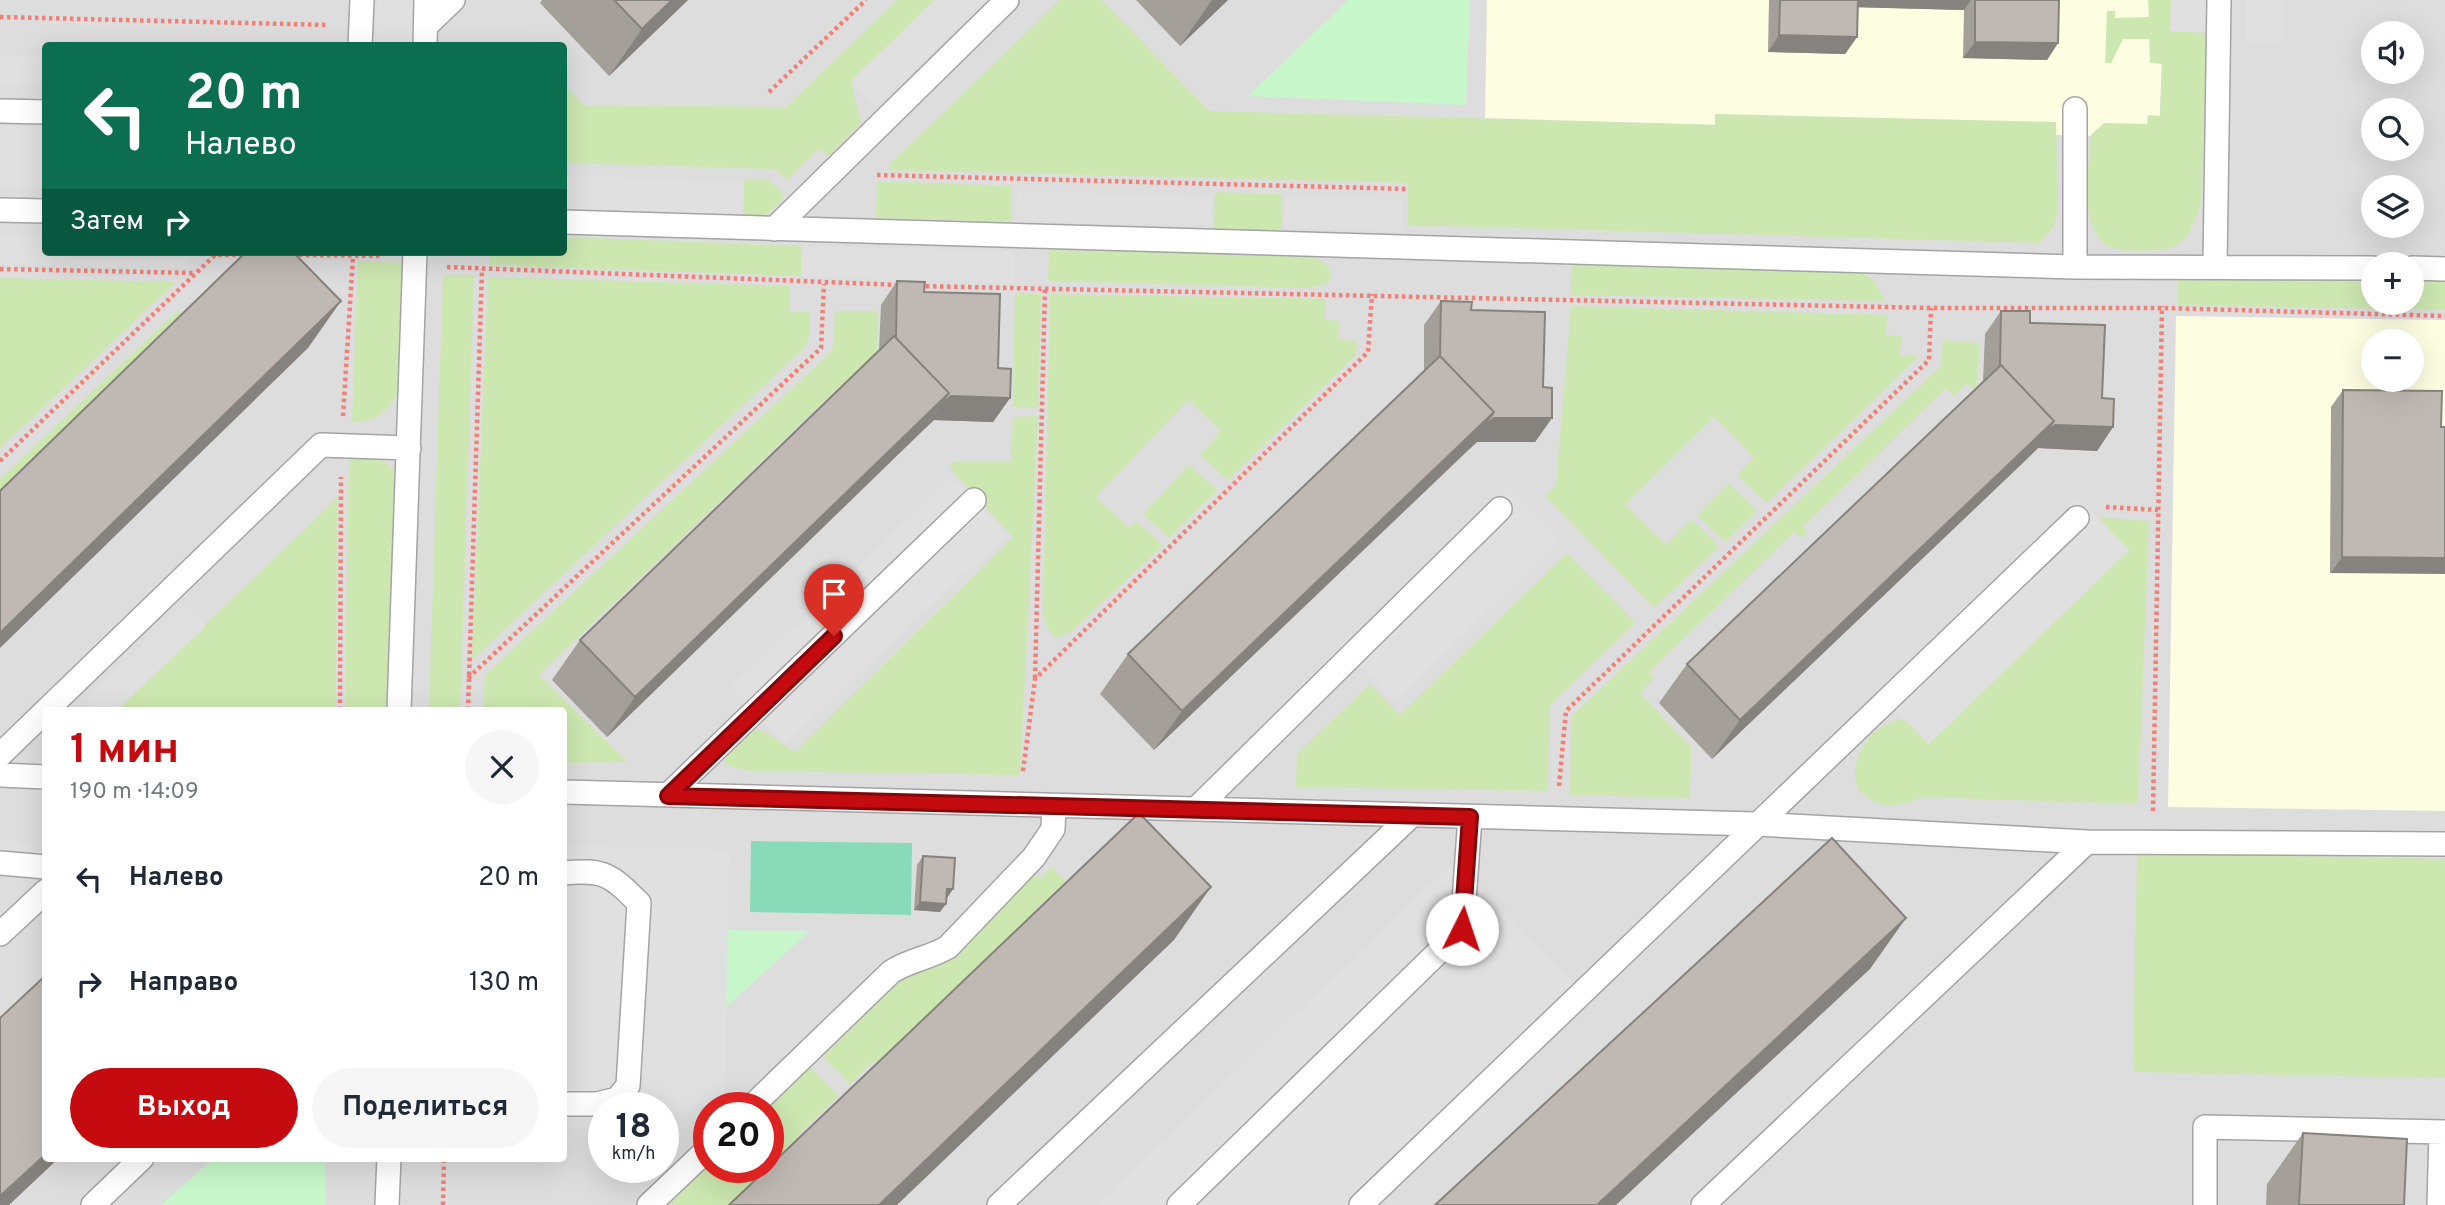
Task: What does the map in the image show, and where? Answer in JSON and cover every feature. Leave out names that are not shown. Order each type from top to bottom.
[{"type":"lane","points":[[360,42],[362,0]]},
{"type":"lane","points":[[425,36],[426,0]]},
{"type":"lane","points":[[425,36],[453,0]]},
{"type":"lane","points":[[774,229],[1007,0]]},
{"type":"lane","points":[[2214,266],[2219,0]]},
{"type":"lane","points":[[2075,267],[2076,110]]},
{"type":"lane","points":[[0,111],[42,112]]},
{"type":"lane","points":[[0,210],[42,211]]},
{"type":"lane","points":[[567,222],[2075,267],[2361,268]]},
{"type":"lane","points":[[399,707],[415,258]]},
{"type":"lane","points":[[2424,268],[2445,269]]},
{"type":"lane","points":[[50,707],[321,445],[409,448]]},
{"type":"lane","points":[[668,796],[974,500]]},
{"type":"lane","points":[[1196,809],[1500,509]]},
{"type":"lane","points":[[1361,1205],[1755,824],[2077,518]]},
{"type":"lane","points":[[0,755],[42,714]]},
{"type":"lane","points":[[0,775],[42,777]]},
{"type":"lane","points":[[567,792],[1755,824],[2087,842],[2445,844]]},
{"type":"lane","points":[[767,1092],[891,972],[901,965],[937,954],[948,947],[1034,857],[1053,829],[1054,806]]},
{"type":"lane","points":[[999,1205],[1412,815]]},
{"type":"lane","points":[[1180,1205],[1462,929],[1470,817]]},
{"type":"lane","points":[[1703,1205],[2087,842]]},
{"type":"lane","points":[[0,863],[42,867]]},
{"type":"lane","points":[[567,873],[604,873],[639,903],[628,1086],[617,1099],[597,1104],[567,1104]]},
{"type":"lane","points":[[0,934],[42,895]]},
{"type":"lane","points":[[2205,1205],[2205,1127],[2443,1132],[2439,1205]]},
{"type":"lane","points":[[93,1205],[138,1162]]},
{"type":"lane","points":[[387,1205],[388,1162]]},
{"type":"lane","points":[[649,1205],[693,1163]]},
{"type":"path","points":[[769,92],[866,0]]},
{"type":"path","points":[[0,17],[339,25]]},
{"type":"path","points":[[830,174],[1408,188]]},
{"type":"path","points":[[0,461],[214,256]]},
{"type":"path","points":[[340,707],[342,447],[353,256],[415,258],[482,269],[824,284],[1931,308],[2162,307],[2445,316]]},
{"type":"path","points":[[2152,815],[2164,266]]},
{"type":"path","points":[[0,269],[196,273]]},
{"type":"path","points":[[468,707],[482,269]]},
{"type":"path","points":[[468,678],[821,348],[824,284]]},
{"type":"path","points":[[1022,779],[1035,679],[1045,289]]},
{"type":"path","points":[[1035,679],[1368,352],[1372,294]]},
{"type":"path","points":[[1559,787],[1566,711],[1929,360],[1931,308]]},
{"type":"path","points":[[2077,518],[2102,506],[2158,510]]},
{"type":"path","points":[[443,1205],[444,1162]]},
{"type":"shaded area","points":[[0,0],[2445,0],[2445,1205],[0,1205]]},
{"type":"shaded area","points":[[377,0],[415,0],[413,42],[376,42]]},
{"type":"shaded area","points":[[935,0],[986,0],[876,107],[851,81]]},
{"type":"shaded area","points":[[1487,0],[2164,0],[2159,138],[1485,118]]},
{"type":"shaded area","points":[[2171,0],[2208,0],[2207,33],[2170,31]]},
{"type":"shaded area","points":[[2246,0],[2284,0],[2284,43],[2246,42]]},
{"type":"shaded area","points":[[0,56],[42,58],[42,86],[0,85]]},
{"type":"shaded area","points":[[0,126],[42,127],[42,188],[0,187]]},
{"type":"shaded area","points":[[567,176],[744,181],[743,216],[567,211]]},
{"type":"shaded area","points":[[1017,192],[1212,196],[1212,225],[1016,222]]},
{"type":"shaded area","points":[[1285,196],[1402,199],[1402,231],[1284,228]]},
{"type":"shaded area","points":[[0,235],[42,236],[42,256],[193,256],[182,268],[0,264]]},
{"type":"shaded area","points":[[802,246],[1015,252],[1014,283],[801,276]]},
{"type":"shaded area","points":[[2176,316],[2445,320],[2445,811],[2168,807]]},
{"type":"shaded area","points":[[952,477],[1007,534],[785,744],[731,687]]},
{"type":"shaded area","points":[[1508,487],[1560,540],[1395,702],[1343,649]]},
{"type":"shaded area","points":[[2078,497],[2129,550],[1929,744],[1877,691]]},
{"type":"shaded area","points":[[185,604],[206,626],[120,707],[94,707],[86,699]]},
{"type":"shaded area","points":[[0,840],[34,843],[0,876]]},
{"type":"shaded area","points":[[567,845],[729,850],[725,1092],[693,1092],[693,1106],[679,1112],[679,1092],[588,1092],[588,1129],[567,1128]]},
{"type":"shaded area","points":[[1455,861],[1583,994],[1376,1205],[1096,1205]]},
{"type":"green space","points":[[897,0],[935,0],[851,81],[861,123],[828,156],[819,148],[787,180],[775,169],[567,163],[567,88],[584,105],[786,107]]},
{"type":"green space","points":[[1060,0],[1102,0],[1209,111],[1715,125],[1715,114],[2056,122],[2058,211],[2053,228],[2039,243],[1408,225],[1408,183],[890,170],[890,164]]},
{"type":"green space","points":[[1348,0],[1470,0],[1466,105],[1248,96]]},
{"type":"green space","points":[[2148,0],[2171,0],[2170,31],[2207,33],[2201,202],[2190,230],[2179,244],[2164,249],[2130,251],[2105,245],[2095,232],[2088,210],[2088,172],[2091,135],[2104,123],[2147,124],[2148,115],[2160,116],[2162,64],[2150,63],[2149,39],[2123,39],[2111,63],[2105,63],[2107,11],[2115,11],[2115,18],[2149,17]]},
{"type":"green space","points":[[744,179],[769,180],[785,196],[765,217],[743,216]]},
{"type":"green space","points":[[877,181],[1012,186],[1011,222],[876,218]]},
{"type":"green space","points":[[1215,192],[1282,194],[1281,231],[1214,229]]},
{"type":"green space","points":[[567,237],[802,246],[801,276],[489,265],[490,256],[567,256]]},
{"type":"green space","points":[[1049,250],[1311,256],[1327,266],[1331,278],[1326,284],[1310,288],[1048,281]]},
{"type":"green space","points":[[358,261],[408,263],[402,387],[387,409],[377,417],[352,423]]},
{"type":"green space","points":[[1572,264],[1855,269],[1873,279],[1885,301],[1571,295]]},
{"type":"green space","points":[[443,275],[474,275],[460,707],[429,707]]},
{"type":"green space","points":[[488,277],[789,286],[789,312],[810,312],[810,326],[804,348],[472,660]]},
{"type":"green space","points":[[2178,277],[2361,280],[2361,308],[2178,305]]},
{"type":"green space","points":[[0,278],[176,282],[0,448]]},
{"type":"green space","points":[[2424,280],[2445,281],[2445,310],[2424,310]]},
{"type":"green space","points":[[1015,293],[1041,294],[1038,408],[1013,407]]},
{"type":"green space","points":[[1050,294],[1325,299],[1324,320],[1339,321],[1338,340],[1357,341],[1356,355],[1228,480],[1200,455],[1221,431],[1188,400],[1096,497],[1129,528],[1136,521],[1163,545],[1073,630],[1063,636],[1054,637],[1043,617]]},
{"type":"green space","points":[[1571,306],[1887,315],[1886,335],[1901,336],[1900,355],[1919,356],[1767,503],[1737,475],[1754,457],[1714,417],[1625,505],[1666,545],[1692,519],[1719,547],[1654,608],[1545,496],[1556,485]]},
{"type":"green space","points":[[178,310],[195,329],[0,514],[0,479]]},
{"type":"green space","points":[[835,311],[877,311],[877,362],[849,390],[842,384],[539,675],[627,762],[567,763],[567,707],[483,707],[485,675],[830,353],[834,346]]},
{"type":"green space","points":[[1943,340],[1980,343],[1977,384],[1972,389],[1967,383],[1954,396],[1946,388],[1803,527],[1808,532],[1801,538],[1794,532],[1649,672],[1654,678],[1640,693],[1691,747],[1690,798],[1570,795],[1572,716],[1941,366]]},
{"type":"green space","points":[[1038,416],[1020,775],[750,771],[725,763],[726,753],[747,735],[760,730],[795,752],[1013,537],[952,471],[950,465],[954,461],[1011,461],[1013,417]]},
{"type":"green space","points":[[349,451],[376,458],[397,474],[394,707],[345,707]]},
{"type":"green space","points":[[1189,465],[1217,490],[1169,538],[1143,514]]},
{"type":"green space","points":[[1729,483],[1757,511],[1725,542],[1697,515]]},
{"type":"green space","points":[[337,498],[336,707],[120,707]]},
{"type":"green space","points":[[2097,517],[2149,521],[2138,804],[1922,797],[1887,805],[1865,796],[1858,788],[1855,768],[1862,748],[1876,731],[1901,719],[1928,744],[2129,550]]},
{"type":"green space","points":[[1567,553],[1635,623],[1549,706],[1548,791],[1296,787],[1297,754],[1370,684],[1400,715]]},
{"type":"green space","points":[[751,841],[912,843],[911,915],[750,912]]},
{"type":"green space","points":[[2137,853],[2445,859],[2445,1078],[2133,1072]]},
{"type":"green space","points":[[1052,867],[1068,884],[1048,905],[1044,901],[882,1068],[874,1060],[850,1084],[823,1057],[909,972],[939,966],[1032,871],[1040,879]]},
{"type":"green space","points":[[727,930],[810,931],[726,1007]]},
{"type":"green space","points":[[810,1067],[839,1096],[799,1134],[802,1138],[784,1156],[784,1092]]},
{"type":"green space","points":[[210,1162],[326,1162],[325,1205],[161,1205]]},
{"type":"green space","points":[[693,1182],[756,1183],[734,1205],[669,1205]]},
{"type":"building","points":[[614,0],[672,0],[642,29]]},
{"type":"building","points":[[1780,0],[1858,0],[1857,37],[1779,35]]},
{"type":"building","points":[[1975,0],[2059,0],[2058,43],[1975,42]]},
{"type":"building","points":[[242,256],[297,256],[341,301],[0,633],[0,491]]},
{"type":"building","points":[[897,281],[925,282],[924,292],[1000,294],[998,368],[1011,369],[1010,398],[951,396],[938,408],[949,393],[896,338]]},
{"type":"building","points":[[1441,301],[1472,302],[1471,310],[1545,312],[1543,387],[1552,388],[1552,418],[1494,418],[1483,428],[1494,412],[1440,356]]},
{"type":"building","points":[[2001,311],[2030,311],[2030,323],[2105,325],[2102,398],[2114,399],[2113,427],[2055,425],[2043,436],[2054,421],[2000,366]]},
{"type":"building","points":[[894,336],[949,393],[635,697],[580,640]]},
{"type":"building","points":[[1440,356],[1494,412],[1182,711],[1128,654]]},
{"type":"building","points":[[2001,365],[2054,421],[1740,720],[1687,664]]},
{"type":"building","points":[[2343,390],[2442,391],[2441,427],[2445,427],[2445,558],[2342,557]]},
{"type":"building","points":[[1139,813],[1211,887],[879,1205],[729,1205],[752,1183],[784,1183],[784,1152]]},
{"type":"building","points":[[1832,838],[1906,918],[1597,1205],[1435,1205]]},
{"type":"building","points":[[923,856],[955,858],[953,889],[947,889],[946,904],[920,902]]},
{"type":"building","points":[[42,979],[42,1158],[0,1196],[0,1018]]},
{"type":"building","points":[[2303,1133],[2407,1139],[2404,1205],[2299,1205]]},
{"type":"route","points":[[834,636],[668,796],[1470,817],[1462,929]]}]
